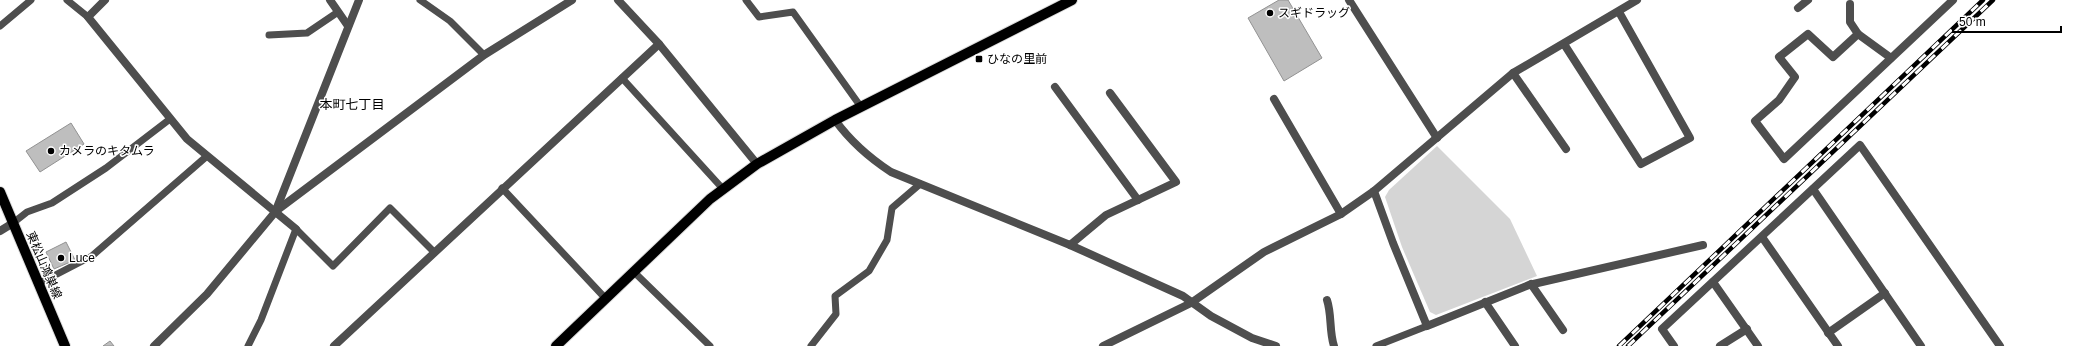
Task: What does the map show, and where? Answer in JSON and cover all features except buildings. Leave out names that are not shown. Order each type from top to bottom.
[{"type":"main road","points":[[556,346],[710,199],[757,164],[835,120],[1072,0]]},
{"type":"main road","name":"東松山鴻巣線","points":[[0,192],[65,346]]},
{"type":"street","points":[[105,0],[88,17],[170,119],[187,139],[296,229]]},
{"type":"street","points":[[330,0],[348,26]]},
{"type":"street","points":[[276,211],[359,0]]},
{"type":"street","points":[[154,346],[207,294],[276,211],[484,55],[572,0]]},
{"type":"street","points":[[618,0],[659,44],[757,164]]},
{"type":"street","points":[[1349,0],[1437,138]]},
{"type":"street","points":[[1564,44],[1641,164],[1690,138],[1622,10],[1621,0]]},
{"type":"street","points":[[1103,346],[1191,303],[1264,252],[1340,214],[1374,191],[1512,73],[1637,0]]},
{"type":"street","points":[[1798,8],[1808,0]]},
{"type":"street","points":[[1858,34],[1833,57],[1808,34],[1778,57],[1795,77],[1779,100],[1755,121],[1784,159],[1953,0]]},
{"type":"street","points":[[1851,1],[1850,22],[1858,34],[1891,58]]},
{"type":"street","points":[[334,346],[502,188],[659,44]]},
{"type":"street","points":[[1512,73],[1566,149]]},
{"type":"street","points":[[1055,87],[1138,200]]},
{"type":"street","points":[[1070,245],[1106,215],[1176,182],[1110,93]]},
{"type":"street","points":[[1274,99],[1340,214]]},
{"type":"street","points":[[835,120],[848,139],[865,155],[891,172],[1070,245],[1183,296],[1191,303],[1252,338],[1276,346]]},
{"type":"street","points":[[1674,346],[1662,330],[1860,145],[2000,346]]},
{"type":"street","points":[[1813,189],[1921,346]]},
{"type":"street","points":[[1374,191],[1393,243],[1427,326],[1532,284],[1703,245]]},
{"type":"street","points":[[0,231],[13,223]]},
{"type":"street","points":[[1762,237],[1838,346]]},
{"type":"street","points":[[1713,282],[1747,328],[1758,346]]},
{"type":"street","points":[[1532,284],[1563,330]]},
{"type":"street","points":[[1828,333],[1885,293]]},
{"type":"street","points":[[1327,300],[1330,311],[1331,335],[1334,346]]},
{"type":"street","points":[[1485,302],[1515,346]]},
{"type":"street","points":[[1720,346],[1747,328]]},
{"type":"lane","points":[[0,26],[31,0]]},
{"type":"lane","points":[[67,0],[88,17]]},
{"type":"lane","points":[[420,0],[450,21],[484,55]]},
{"type":"lane","points":[[746,0],[759,17],[793,12],[861,107]]},
{"type":"lane","points":[[270,34],[307,33],[338,12]]},
{"type":"lane","points":[[622,78],[723,189]]},
{"type":"lane","points":[[13,223],[28,212],[52,203],[106,168],[170,119]]},
{"type":"lane","points":[[38,284],[92,256],[207,156]]},
{"type":"lane","points":[[811,346],[836,314],[834,296],[869,271],[887,240],[892,208],[920,184]]},
{"type":"lane","points":[[502,188],[606,299]]},
{"type":"lane","points":[[248,346],[261,320],[296,229],[333,266],[390,208],[434,252]]},
{"type":"lane","points":[[634,272],[710,346]]},
{"type":"lane","points":[[1376,346],[1427,326]]},
{"type":"shaded area","points":[[1437,146],[1510,219],[1537,276],[1436,315],[1430,312],[1402,247],[1385,197],[1389,190]]},
{"type":"railway","points":[[1619,346],[1983,0]]},
{"type":"railway","points":[[1628,346],[1993,0]]},
{"type":"place","name":"スギドラッグ","points":[[1270,13]]},
{"type":"place","name":"ひなの里前","points":[[979,59]]},
{"type":"place","name":"カメラのキタムラ","points":[[51,151]]},
{"type":"place","name":"Luce","points":[[61,258]]},
{"type":"district","name":"本町七丁目","points":[[352,104]]}]
